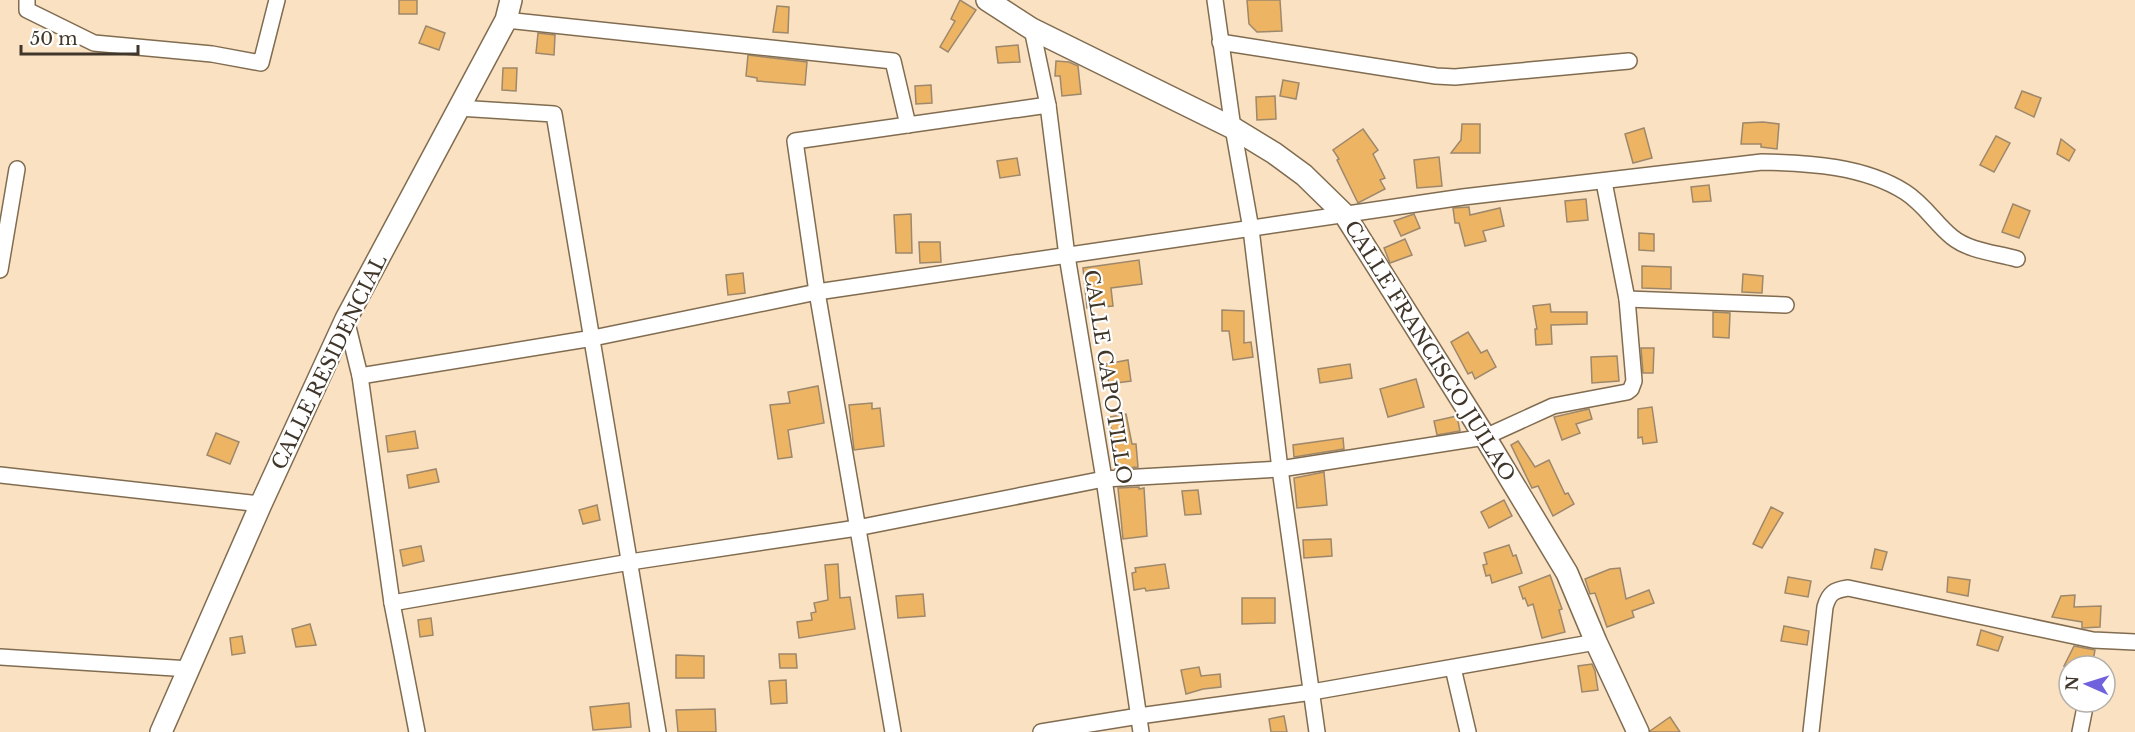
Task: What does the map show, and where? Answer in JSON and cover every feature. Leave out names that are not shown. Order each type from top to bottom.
[{"type":"street","points":[[27,0],[27,10],[94,43],[212,54],[261,63],[277,0]]},
{"type":"street","name":"CALLE FRANCISCO JUILAO","points":[[987,0],[1032,29],[1233,128],[1274,153],[1304,176],[1346,215],[1567,573],[1638,732]]},
{"type":"street","points":[[1215,0],[1233,128],[1251,229],[1280,469],[1317,732]]},
{"type":"street","points":[[508,10],[893,61],[908,125]]},
{"type":"street","name":"CALLE RESIDENCIAL","points":[[161,732],[261,504],[346,319],[508,10]]},
{"type":"street","name":"CALLE CAPOTILLO","points":[[1032,29],[1048,105],[1067,256],[1104,479],[1141,732]]},
{"type":"street","points":[[1220,42],[1436,76],[1455,77],[1629,61]]},
{"type":"street","points":[[893,732],[817,292],[795,141],[1048,105]]},
{"type":"street","points":[[458,108],[554,114],[658,732]]},
{"type":"street","points":[[360,375],[593,338],[817,292],[1462,197],[1762,162],[1800,163],[1834,168],[1889,182],[1908,193],[1923,206],[1952,237],[1966,245],[2017,258]]},
{"type":"street","points":[[0,270],[17,169]]},
{"type":"street","points":[[392,603],[630,562],[857,528],[1104,479],[1280,469],[1485,437],[1553,406],[1618,395],[1631,389],[1634,381],[1627,299],[1604,182]]},
{"type":"street","points":[[1627,299],[1786,305]]},
{"type":"street","points":[[346,319],[360,375],[392,603],[417,732]]},
{"type":"street","points":[[0,475],[261,504]]},
{"type":"street","points":[[1811,732],[1825,607],[1828,596],[1840,589],[1848,588],[2093,640],[2135,642]]},
{"type":"street","points":[[1041,732],[1312,692],[1596,642]]},
{"type":"street","points":[[0,657],[190,669]]},
{"type":"street","points":[[1453,668],[1468,732]]},
{"type":"street","points":[[2080,732],[2084,714]]},
{"type":"building","points":[[399,0],[417,0],[417,14],[399,14]]},
{"type":"building","points":[[960,0],[976,10],[948,52],[940,47],[955,21],[951,19]]},
{"type":"building","points":[[1247,0],[1280,0],[1282,31],[1257,32],[1249,24]]},
{"type":"building","points":[[777,6],[789,7],[788,33],[773,32]]},
{"type":"building","points":[[426,26],[445,33],[439,50],[419,43]]},
{"type":"building","points":[[538,33],[555,35],[554,55],[536,53]]},
{"type":"building","points":[[1018,45],[1020,62],[998,63],[996,47]]},
{"type":"building","points":[[748,55],[807,62],[805,85],[757,81],[757,78],[746,76]]},
{"type":"building","points":[[1056,61],[1069,62],[1078,66],[1081,94],[1062,96],[1060,76],[1055,76]]},
{"type":"building","points":[[503,68],[517,68],[516,91],[502,90]]},
{"type":"building","points":[[1283,80],[1299,83],[1296,99],[1280,96]]},
{"type":"building","points":[[931,85],[932,103],[916,104],[915,86]]},
{"type":"building","points":[[2022,91],[2041,98],[2034,117],[2015,108]]},
{"type":"building","points":[[1275,96],[1276,119],[1257,120],[1256,97]]},
{"type":"building","points":[[1743,123],[1779,124],[1777,149],[1761,147],[1761,144],[1741,144]]},
{"type":"building","points":[[1462,124],[1480,124],[1480,153],[1451,153],[1461,140]]},
{"type":"building","points":[[1644,128],[1652,158],[1633,163],[1625,134]]},
{"type":"building","points":[[1363,129],[1378,150],[1373,154],[1385,178],[1380,180],[1385,189],[1358,203],[1333,150]]},
{"type":"building","points":[[1996,136],[2010,143],[1994,172],[1980,165]]},
{"type":"building","points":[[2061,139],[2075,150],[2069,161],[2057,154]]},
{"type":"building","points":[[1439,157],[1442,186],[1417,188],[1414,160]]},
{"type":"building","points":[[1017,158],[1020,175],[1000,178],[997,161]]},
{"type":"building","points":[[1709,185],[1711,201],[1693,202],[1691,187]]},
{"type":"building","points":[[1586,199],[1588,220],[1567,222],[1565,201]]},
{"type":"building","points":[[2013,204],[2030,211],[2019,238],[2002,232]]},
{"type":"building","points":[[1469,207],[1470,215],[1500,208],[1504,226],[1483,231],[1486,241],[1465,246],[1459,223],[1455,223],[1453,208]]},
{"type":"building","points":[[911,214],[912,253],[896,253],[894,215]]},
{"type":"building","points":[[1414,214],[1420,228],[1401,236],[1394,221]]},
{"type":"building","points":[[1639,233],[1654,234],[1654,251],[1639,250]]},
{"type":"building","points":[[1405,239],[1412,255],[1390,263],[1384,248]]},
{"type":"building","points":[[919,242],[940,242],[941,262],[920,263]]},
{"type":"building","points":[[1139,260],[1142,284],[1111,288],[1113,306],[1087,308],[1083,268]]},
{"type":"building","points":[[1642,266],[1671,267],[1671,289],[1642,288]]},
{"type":"building","points":[[743,273],[745,293],[728,295],[726,275]]},
{"type":"building","points":[[1743,274],[1763,276],[1762,293],[1742,292]]},
{"type":"building","points":[[1550,304],[1551,312],[1587,312],[1587,324],[1551,325],[1552,344],[1536,345],[1535,329],[1537,329],[1533,306]]},
{"type":"building","points":[[1222,310],[1244,311],[1244,343],[1251,342],[1253,357],[1233,360],[1229,331],[1222,331]]},
{"type":"building","points":[[1713,312],[1730,313],[1729,338],[1713,337]]},
{"type":"building","points":[[1468,332],[1481,353],[1487,350],[1496,367],[1475,379],[1472,372],[1468,374],[1451,342]]},
{"type":"building","points":[[1641,348],[1654,348],[1653,373],[1643,373]]},
{"type":"building","points":[[1617,356],[1619,381],[1592,383],[1591,357]]},
{"type":"building","points":[[1128,360],[1131,381],[1109,384],[1106,364]]},
{"type":"building","points":[[1350,364],[1352,378],[1320,383],[1318,369]]},
{"type":"building","points":[[1416,379],[1424,407],[1388,417],[1380,389]]},
{"type":"building","points":[[818,386],[824,423],[788,430],[792,457],[778,459],[770,405],[790,403],[788,392]]},
{"type":"building","points":[[872,403],[872,409],[880,408],[884,446],[854,450],[849,405]]},
{"type":"building","points":[[1652,407],[1657,442],[1643,444],[1642,437],[1638,438],[1638,409]]},
{"type":"building","points":[[1589,409],[1592,419],[1576,424],[1580,433],[1562,440],[1554,417]]},
{"type":"building","points":[[1126,414],[1132,444],[1136,444],[1138,467],[1115,469],[1113,455],[1116,454],[1109,417]]},
{"type":"building","points":[[1457,416],[1460,431],[1437,435],[1434,421]]},
{"type":"building","points":[[415,431],[418,448],[388,452],[386,436]]},
{"type":"building","points":[[216,433],[239,442],[230,464],[207,455]]},
{"type":"building","points":[[1343,438],[1344,449],[1294,457],[1293,445]]},
{"type":"building","points":[[1518,441],[1535,467],[1549,460],[1565,494],[1568,493],[1574,504],[1553,516],[1538,486],[1532,488],[1511,445]]},
{"type":"building","points":[[436,469],[439,482],[409,488],[407,475]]},
{"type":"building","points":[[1324,472],[1327,505],[1297,508],[1294,478]]},
{"type":"building","points":[[1139,487],[1139,489],[1144,488],[1147,536],[1123,539],[1118,488]]},
{"type":"building","points":[[1198,490],[1201,514],[1185,515],[1182,491]]},
{"type":"building","points":[[1504,500],[1512,516],[1489,528],[1481,512]]},
{"type":"building","points":[[597,505],[600,520],[583,524],[579,510]]},
{"type":"building","points":[[1771,507],[1783,513],[1762,548],[1753,544]]},
{"type":"building","points":[[1331,539],[1332,556],[1304,558],[1303,540]]},
{"type":"building","points":[[1509,545],[1513,556],[1516,555],[1522,573],[1492,583],[1490,575],[1486,576],[1483,565],[1487,564],[1484,553]]},
{"type":"building","points":[[421,546],[424,561],[403,566],[400,550]]},
{"type":"building","points":[[1875,549],[1887,552],[1882,570],[1871,568]]},
{"type":"building","points":[[838,564],[840,598],[850,597],[855,629],[799,638],[797,622],[812,620],[811,613],[816,612],[814,603],[828,600],[825,565]]},
{"type":"building","points":[[1165,564],[1169,588],[1134,590],[1132,573],[1136,572],[1135,568]]},
{"type":"building","points":[[1620,568],[1626,599],[1649,590],[1654,603],[1632,611],[1634,617],[1607,627],[1595,593],[1590,594],[1585,579],[1610,569]]},
{"type":"building","points":[[1550,575],[1562,609],[1559,610],[1565,632],[1542,638],[1533,604],[1528,606],[1519,587]]},
{"type":"building","points":[[1788,577],[1811,581],[1808,597],[1785,593]]},
{"type":"building","points":[[1948,577],[1970,580],[1968,596],[1947,592]]},
{"type":"building","points":[[923,594],[925,616],[898,618],[896,596]]},
{"type":"building","points":[[2075,595],[2074,607],[2101,606],[2100,627],[2082,628],[2082,622],[2052,617],[2061,596]]},
{"type":"building","points":[[1242,598],[1275,598],[1275,623],[1242,624]]},
{"type":"building","points":[[431,618],[433,635],[420,637],[418,620]]},
{"type":"building","points":[[310,624],[316,645],[296,647],[292,629]]},
{"type":"building","points":[[1784,626],[1809,631],[1807,645],[1781,641]]},
{"type":"building","points":[[1981,630],[2003,637],[1998,651],[1977,645]]},
{"type":"building","points":[[242,636],[245,653],[232,655],[230,638]]},
{"type":"building","points":[[2074,646],[2095,650],[2094,654],[2070,654]]},
{"type":"building","points":[[779,654],[796,654],[797,668],[780,668]]},
{"type":"building","points":[[676,655],[704,656],[704,678],[676,678]]},
{"type":"building","points":[[1592,664],[1598,690],[1582,692],[1578,666]]},
{"type":"building","points":[[1199,667],[1201,676],[1220,674],[1221,687],[1186,694],[1181,670]]},
{"type":"building","points":[[786,680],[787,703],[771,704],[769,681]]},
{"type":"building","points":[[629,703],[631,727],[593,730],[590,707]]},
{"type":"building","points":[[715,709],[716,732],[678,732],[676,710]]},
{"type":"building","points":[[1284,716],[1287,732],[1271,732],[1269,719]]},
{"type":"building","points":[[1670,717],[1680,732],[1650,731]]}]
